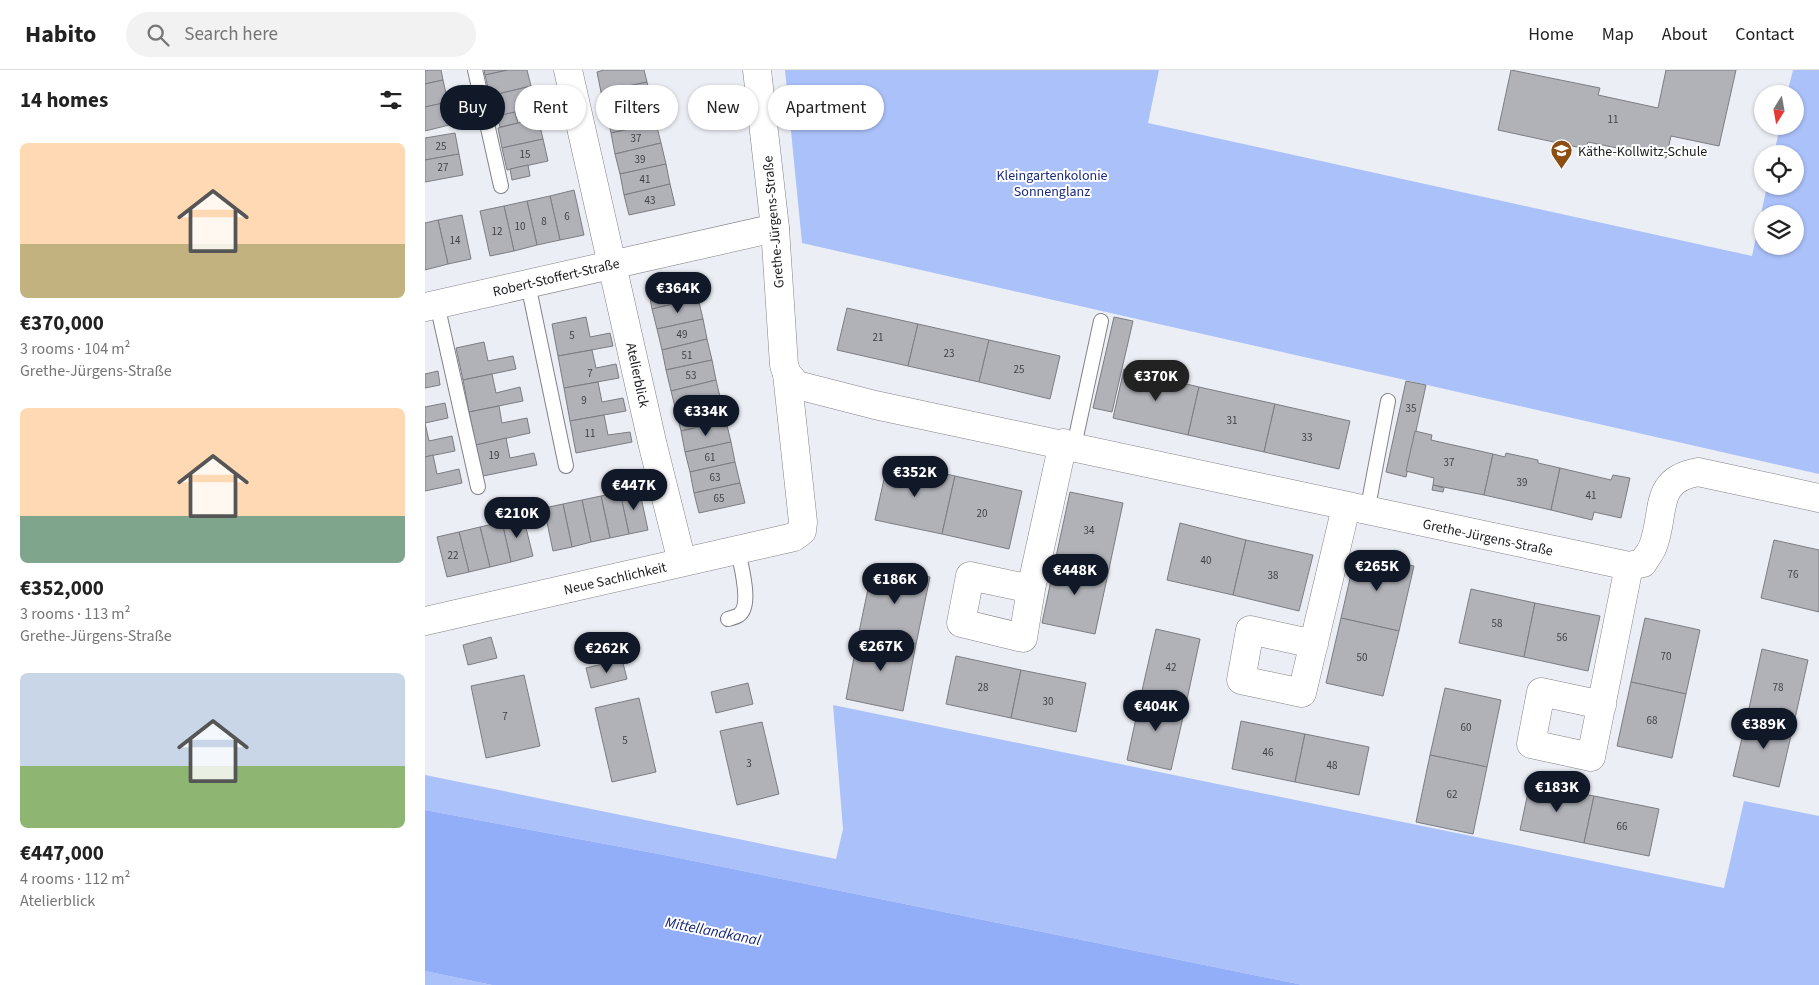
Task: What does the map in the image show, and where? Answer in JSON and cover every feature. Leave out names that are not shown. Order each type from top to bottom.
[{"type":"street","name":"Atelierblick","points":[[568,70],[653,446],[682,562]]},
{"type":"street","name":"Grethe-Jürgens-Straße","points":[[757,70],[775,228],[784,365],[787,374],[802,531]]},
{"type":"street","name":"Robert-Stoffert-Straße","points":[[431,305],[775,228]]},
{"type":"street","name":"Grethe-Jürgens-Straße","points":[[787,374],[797,385],[844,398],[1629,566]]},
{"type":"street","points":[[1031,589],[1069,445]]},
{"type":"street","points":[[1602,705],[1629,566],[1643,563],[1653,546],[1661,506],[1669,486],[1681,475],[1698,472],[1819,498]]},
{"type":"street","points":[[1314,644],[1357,509]]},
{"type":"street","name":"Neue Sachlichkeit","points":[[425,621],[794,537],[802,531]]},
{"type":"lane","points":[[475,70],[501,186]]},
{"type":"lane","points":[[528,284],[567,466]]},
{"type":"lane","points":[[431,305],[478,487]]},
{"type":"lane","points":[[1069,445],[1101,320]]},
{"type":"lane","points":[[1357,509],[1388,401]]},
{"type":"lane","points":[[728,619],[740,615],[745,607],[746,594],[738,550]]},
{"type":"green space","name":"Kleingartenkolonie Sonnenglanz","points":[[785,70],[1159,70],[1148,123],[1752,256],[1754,247],[1754,255],[1804,255],[1804,205],[1763,205],[1765,195],[1804,195],[1804,145],[1776,145],[1778,135],[1804,135],[1804,85],[1789,85],[1793,70],[1819,70],[1819,474],[802,243],[791,130],[884,130],[884,85],[786,85]]},
{"type":"green space","points":[[833,705],[1724,888],[1744,801],[1819,816],[1819,985],[1303,985],[664,855],[425,810],[425,775],[836,859],[843,829]]},
{"type":"green space","points":[[425,971],[492,985],[425,985]]},
{"type":"water","name":"Mittellandkanal","points":[[425,810],[664,855],[1303,985],[492,985],[425,971]]},
{"type":"building","points":[[425,70],[441,70],[443,80],[425,84]]},
{"type":"building","points":[[484,70],[508,70],[485,75]]},
{"type":"building","points":[[508,70],[527,70],[531,85],[515,85],[515,90],[505,92],[505,85],[487,85],[485,75]]},
{"type":"building","points":[[604,70],[644,70],[647,82],[633,85],[600,85],[597,72]]},
{"type":"building","points":[[1511,70],[1600,88],[1598,95],[1658,108],[1666,70],[1736,70],[1719,146],[1671,136],[1666,158],[1588,142],[1586,149],[1498,130]]},
{"type":"building","points":[[443,80],[444,85],[440,85],[440,104],[425,107],[425,84]]},
{"type":"building","points":[[647,82],[648,85],[633,85]]},
{"type":"building","points":[[515,90],[515,112],[505,115],[505,92]]},
{"type":"building","points":[[440,104],[440,127],[425,131],[425,107]]},
{"type":"building","points":[[515,112],[515,124],[505,126],[505,114]]},
{"type":"building","points":[[515,124],[515,130],[541,130],[543,139],[502,148],[498,130],[505,130],[505,126]]},
{"type":"building","points":[[610,130],[624,130],[611,133]]},
{"type":"building","points":[[624,130],[658,130],[661,143],[615,154],[611,133]]},
{"type":"building","points":[[455,133],[459,154],[425,160],[425,138]]},
{"type":"building","points":[[543,139],[548,161],[507,170],[502,148]]},
{"type":"building","points":[[661,143],[666,164],[620,174],[615,154]]},
{"type":"building","points":[[459,154],[463,175],[425,182],[425,160]]},
{"type":"building","points":[[666,164],[670,184],[624,195],[620,174]]},
{"type":"building","points":[[528,165],[530,176],[512,180],[510,169]]},
{"type":"building","points":[[670,184],[675,205],[629,215],[624,195]]},
{"type":"building","points":[[574,190],[584,235],[560,240],[550,196]]},
{"type":"building","points":[[550,196],[560,240],[537,245],[527,201]]},
{"type":"building","points":[[527,201],[537,245],[514,251],[504,206]]},
{"type":"building","points":[[504,206],[514,251],[490,256],[480,211]]},
{"type":"building","points":[[462,215],[471,259],[448,264],[438,220]]},
{"type":"building","points":[[438,220],[448,264],[425,270],[425,223]]},
{"type":"building","points":[[693,278],[698,298],[652,309],[648,288]]},
{"type":"building","points":[[698,298],[703,319],[657,329],[652,309]]},
{"type":"building","points":[[847,308],[918,324],[908,366],[837,350]]},
{"type":"building","points":[[586,317],[590,337],[610,333],[613,346],[558,356],[552,324]]},
{"type":"building","points":[[1114,317],[1133,321],[1112,412],[1093,408]]},
{"type":"building","points":[[703,319],[707,339],[662,350],[657,329]]},
{"type":"building","points":[[918,324],[989,340],[979,382],[908,366]]},
{"type":"building","points":[[707,339],[712,360],[666,370],[662,350]]},
{"type":"building","points":[[989,340],[1060,356],[1050,399],[979,382]]},
{"type":"building","points":[[484,342],[488,361],[513,356],[516,369],[463,380],[456,348]]},
{"type":"building","points":[[592,350],[596,368],[616,364],[619,378],[564,388],[558,356]]},
{"type":"building","points":[[712,360],[716,380],[671,391],[666,370]]},
{"type":"building","points":[[1124,369],[1199,387],[1188,435],[1113,418]]},
{"type":"building","points":[[438,371],[440,385],[425,388],[425,374]]},
{"type":"building","points":[[492,374],[496,393],[520,387],[523,401],[469,412],[463,380]]},
{"type":"building","points":[[716,380],[721,401],[676,411],[671,391]]},
{"type":"building","points":[[1406,381],[1426,385],[1406,477],[1386,472]]},
{"type":"building","points":[[598,382],[602,402],[623,398],[626,411],[570,421],[564,388]]},
{"type":"building","points":[[1199,387],[1275,404],[1264,452],[1188,435]]},
{"type":"building","points":[[721,401],[726,421],[681,431],[676,411]]},
{"type":"building","points":[[445,403],[448,418],[425,423],[425,407]]},
{"type":"building","points":[[1275,404],[1350,421],[1339,469],[1264,452]]},
{"type":"building","points":[[499,406],[502,423],[527,418],[530,433],[476,445],[469,412]]},
{"type":"building","points":[[604,415],[608,435],[630,432],[632,442],[576,453],[570,421]]},
{"type":"building","points":[[726,421],[731,442],[685,452],[681,431]]},
{"type":"building","points":[[425,423],[429,441],[452,436],[455,451],[425,457]]},
{"type":"building","points":[[1415,431],[1432,435],[1431,440],[1493,454],[1484,495],[1433,485],[1434,478],[1406,471]]},
{"type":"building","points":[[506,438],[510,458],[534,453],[537,465],[483,476],[476,445]]},
{"type":"building","points":[[731,442],[735,462],[690,472],[685,452]]},
{"type":"building","points":[[1506,453],[1538,460],[1538,463],[1560,468],[1551,510],[1484,495],[1493,454],[1505,457]]},
{"type":"building","points":[[433,455],[437,474],[459,469],[462,483],[425,491],[425,457]]},
{"type":"building","points":[[888,461],[955,476],[942,534],[875,520]]},
{"type":"building","points":[[735,462],[740,483],[694,493],[690,472]]},
{"type":"building","points":[[1560,468],[1611,480],[1613,475],[1630,478],[1621,518],[1594,512],[1592,520],[1551,510]]},
{"type":"building","points":[[955,476],[1022,491],[1009,549],[942,534]]},
{"type":"building","points":[[740,483],[745,503],[699,513],[694,493]]},
{"type":"building","points":[[1433,485],[1444,488],[1443,492],[1432,490]]},
{"type":"building","points":[[639,488],[648,530],[629,534],[620,492]]},
{"type":"building","points":[[620,492],[629,534],[610,538],[601,496]]},
{"type":"building","points":[[1070,492],[1123,503],[1109,569],[1056,557]]},
{"type":"building","points":[[601,496],[610,538],[591,542],[582,500]]},
{"type":"building","points":[[582,500],[591,542],[572,547],[563,504]]},
{"type":"building","points":[[563,504],[572,547],[553,551],[544,508]]},
{"type":"building","points":[[523,516],[533,556],[511,562],[502,522]]},
{"type":"building","points":[[502,522],[511,562],[490,567],[480,527]]},
{"type":"building","points":[[1180,523],[1246,540],[1233,595],[1167,580]]},
{"type":"building","points":[[480,527],[490,567],[469,572],[459,532]]},
{"type":"building","points":[[459,532],[469,572],[447,577],[437,537]]},
{"type":"building","points":[[1246,540],[1313,555],[1299,611],[1233,595]]},
{"type":"building","points":[[1774,540],[1819,550],[1819,612],[1761,598]]},
{"type":"building","points":[[1356,552],[1414,566],[1399,631],[1341,618]]},
{"type":"building","points":[[1056,557],[1109,569],[1095,634],[1042,623]]},
{"type":"building","points":[[873,565],[930,577],[916,644],[859,632]]},
{"type":"building","points":[[1471,589],[1535,603],[1524,657],[1459,643]]},
{"type":"building","points":[[1535,603],[1600,616],[1588,671],[1524,657]]},
{"type":"building","points":[[1341,618],[1399,631],[1383,696],[1326,683]]},
{"type":"building","points":[[1645,618],[1700,630],[1686,694],[1631,682]]},
{"type":"building","points":[[1156,629],[1200,639],[1186,704],[1141,695]]},
{"type":"building","points":[[859,632],[916,644],[903,711],[846,699]]},
{"type":"building","points":[[491,637],[497,658],[468,665],[463,645]]},
{"type":"building","points":[[1762,649],[1808,660],[1794,723],[1748,713]]},
{"type":"building","points":[[956,656],[1021,670],[1011,718],[946,704]]},
{"type":"building","points":[[622,659],[627,679],[591,688],[586,668]]},
{"type":"building","points":[[1021,670],[1086,683],[1076,732],[1011,718]]},
{"type":"building","points":[[524,675],[540,746],[486,758],[471,686]]},
{"type":"building","points":[[1631,682],[1686,694],[1672,758],[1617,746]]},
{"type":"building","points":[[748,683],[753,704],[716,713],[711,692]]},
{"type":"building","points":[[1445,688],[1501,700],[1487,767],[1430,755]]},
{"type":"building","points":[[1141,695],[1186,704],[1171,770],[1127,760]]},
{"type":"building","points":[[639,698],[656,772],[612,782],[595,708]]},
{"type":"building","points":[[1748,713],[1794,723],[1779,787],[1733,776]]},
{"type":"building","points":[[1241,721],[1305,734],[1295,782],[1232,769]]},
{"type":"building","points":[[762,722],[779,794],[737,805],[720,731]]},
{"type":"building","points":[[1305,734],[1369,747],[1359,795],[1295,782]]},
{"type":"building","points":[[1430,755],[1487,767],[1473,834],[1416,822]]},
{"type":"building","points":[[1530,783],[1594,796],[1584,843],[1520,830]]},
{"type":"building","points":[[1594,796],[1659,809],[1649,856],[1584,843]]},
{"type":"place","name":"Käthe-Kollwitz-Schule","points":[[1562,170]]}]
